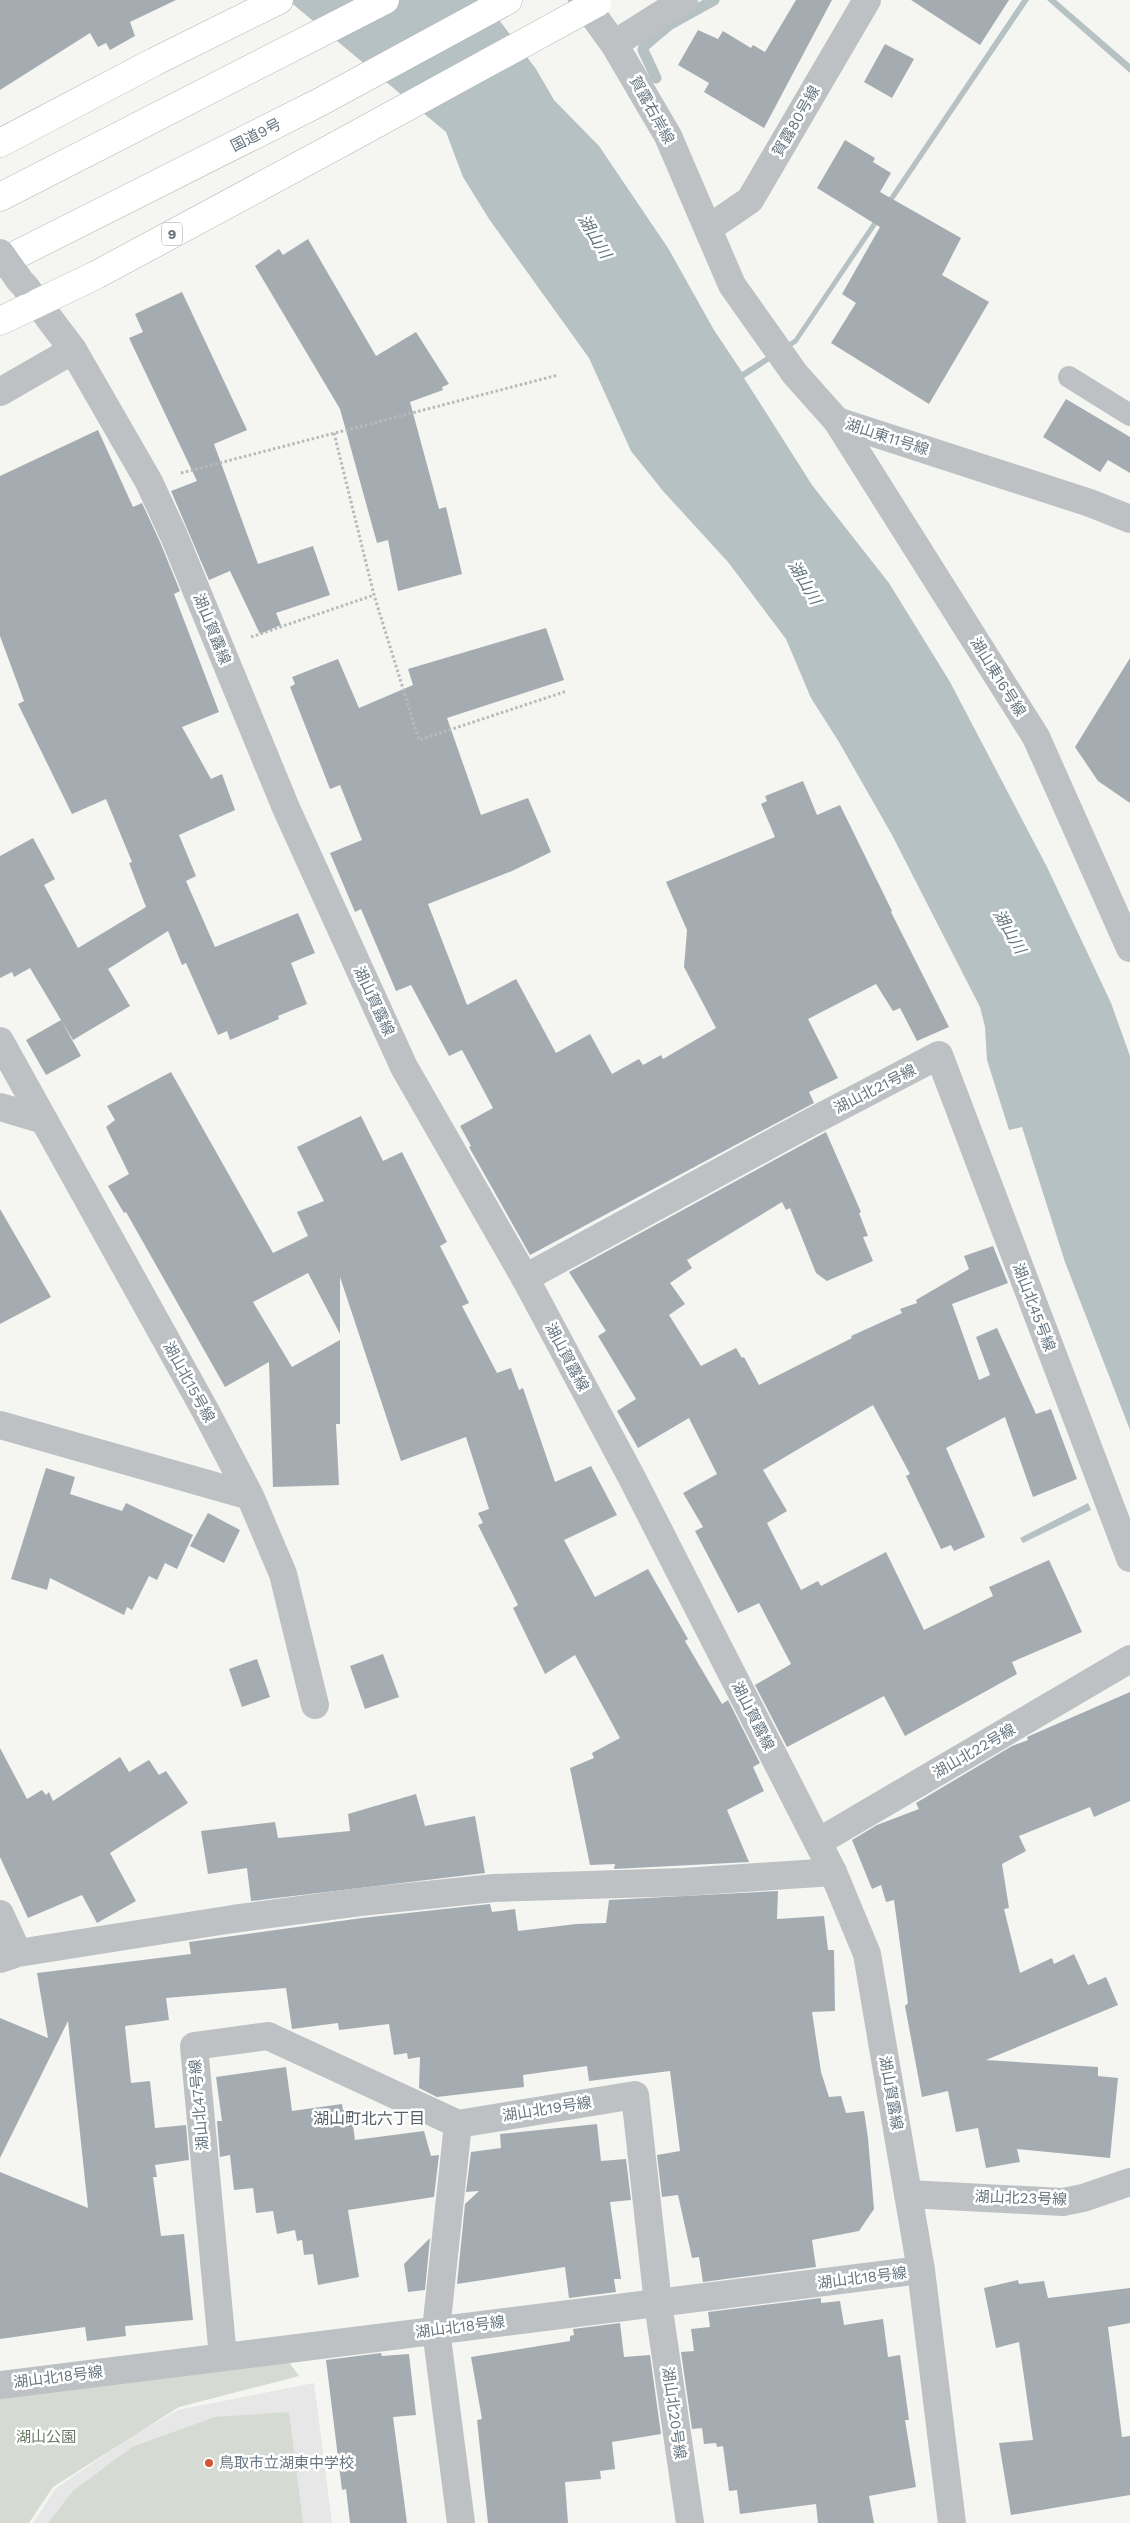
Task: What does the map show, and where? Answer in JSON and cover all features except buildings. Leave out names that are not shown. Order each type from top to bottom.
[{"type":"highway","points":[[0,197],[385,0]]},
{"type":"highway","name":"国道9号","points":[[0,263],[320,102],[508,0]]},
{"type":"highway","name":"9","points":[[0,320],[96,275],[341,143],[594,1]]},
{"type":"highway","points":[[0,143],[261,5]]},
{"type":"street","points":[[614,44],[684,0]]},
{"type":"street","name":"賀露80号線","points":[[709,228],[750,200],[867,0]]},
{"type":"street","name":"賀露右岸線","points":[[594,1],[614,44],[668,136],[709,228]]},
{"type":"street","name":"湖山東11号線","points":[[709,228],[732,285],[795,374],[837,421],[1081,500],[1130,519]]},
{"type":"street","name":"湖山賀露線","points":[[0,253],[73,350],[149,482],[220,647],[286,808],[404,1067],[525,1278],[632,1478],[833,1872],[867,1954],[920,2270],[952,2523]]},
{"type":"street","points":[[0,392],[73,350]]},
{"type":"street","name":"湖山東16号線","points":[[837,421],[1036,738],[1130,948]]},
{"type":"street","name":"湖山北15号線","points":[[0,1041],[205,1410],[250,1496],[283,1574],[315,1705]]},
{"type":"street","name":"湖山北21号線","points":[[525,1278],[811,1122],[939,1055]]},
{"type":"street","name":"湖山北45号線","points":[[939,1055],[1130,1558]]},
{"type":"street","points":[[0,1107],[44,1120]]},
{"type":"street","points":[[0,1425],[250,1496]]},
{"type":"street","name":"湖山北22号線","points":[[818,1842],[1130,1659]]},
{"type":"street","points":[[0,1914],[9,1956],[233,1918],[494,1888],[684,1882],[833,1872]]},
{"type":"street","name":"湖山北47号線","points":[[223,2357],[194,2046],[268,2036],[458,2124]]},
{"type":"street","name":"湖山北19号線","points":[[458,2124],[635,2095],[658,2303]]},
{"type":"street","points":[[458,2124],[436,2330],[461,2523]]},
{"type":"street","name":"湖山北23号線","points":[[908,2194],[1063,2202],[1083,2198],[1130,2182]]},
{"type":"street","name":"湖山北18号線","points":[[0,2385],[920,2270]]},
{"type":"street","name":"湖山北20号線","points":[[658,2303],[690,2523]]},
{"type":"lane","points":[[1069,377],[1130,415]]},
{"type":"path","points":[[149,482],[558,375]]},
{"type":"path","points":[[334,433],[374,595],[419,740],[567,691]]},
{"type":"path","points":[[220,647],[374,595]]},
{"type":"shaded area","name":"鳥取市立湖東中学校","points":[[314,2383],[332,2523],[33,2523],[56,2488],[130,2438],[178,2410]]},
{"type":"green space","name":"湖山公園","points":[[289,2362],[299,2376],[179,2407],[53,2487],[29,2523],[0,2523],[0,2398]]},
{"type":"green space","name":"鳥取市立湖東中学校","points":[[289,2412],[303,2523],[48,2523],[73,2491],[132,2447],[215,2417]]},
{"type":"water","name":"湖山川","points":[[288,0],[484,0],[536,69],[554,100],[599,146],[668,248],[714,330],[742,372],[794,339],[1022,0],[1029,0],[797,343],[744,378],[812,485],[889,583],[950,682],[1047,867],[1111,1003],[1130,1056],[1130,1430],[1065,1262],[1022,1127],[1009,1130],[987,1060],[985,1027],[980,1007],[892,835],[839,742],[811,698],[786,639],[728,562],[663,491],[631,451],[589,358],[489,219],[463,177],[446,132]]},
{"type":"water","points":[[1047,0],[1056,0],[1130,64],[1130,73]]},
{"type":"water","points":[[1088,1503],[1091,1510],[1023,1543],[1020,1538]]},
{"type":"waterway","points":[[656,78],[643,50],[644,46],[669,25],[714,0]]},
{"type":"place","name":"鳥取市立湖東中学校","points":[[209,2463]]},
{"type":"district","name":"湖山町北六丁目","points":[[369,2118]]}]
